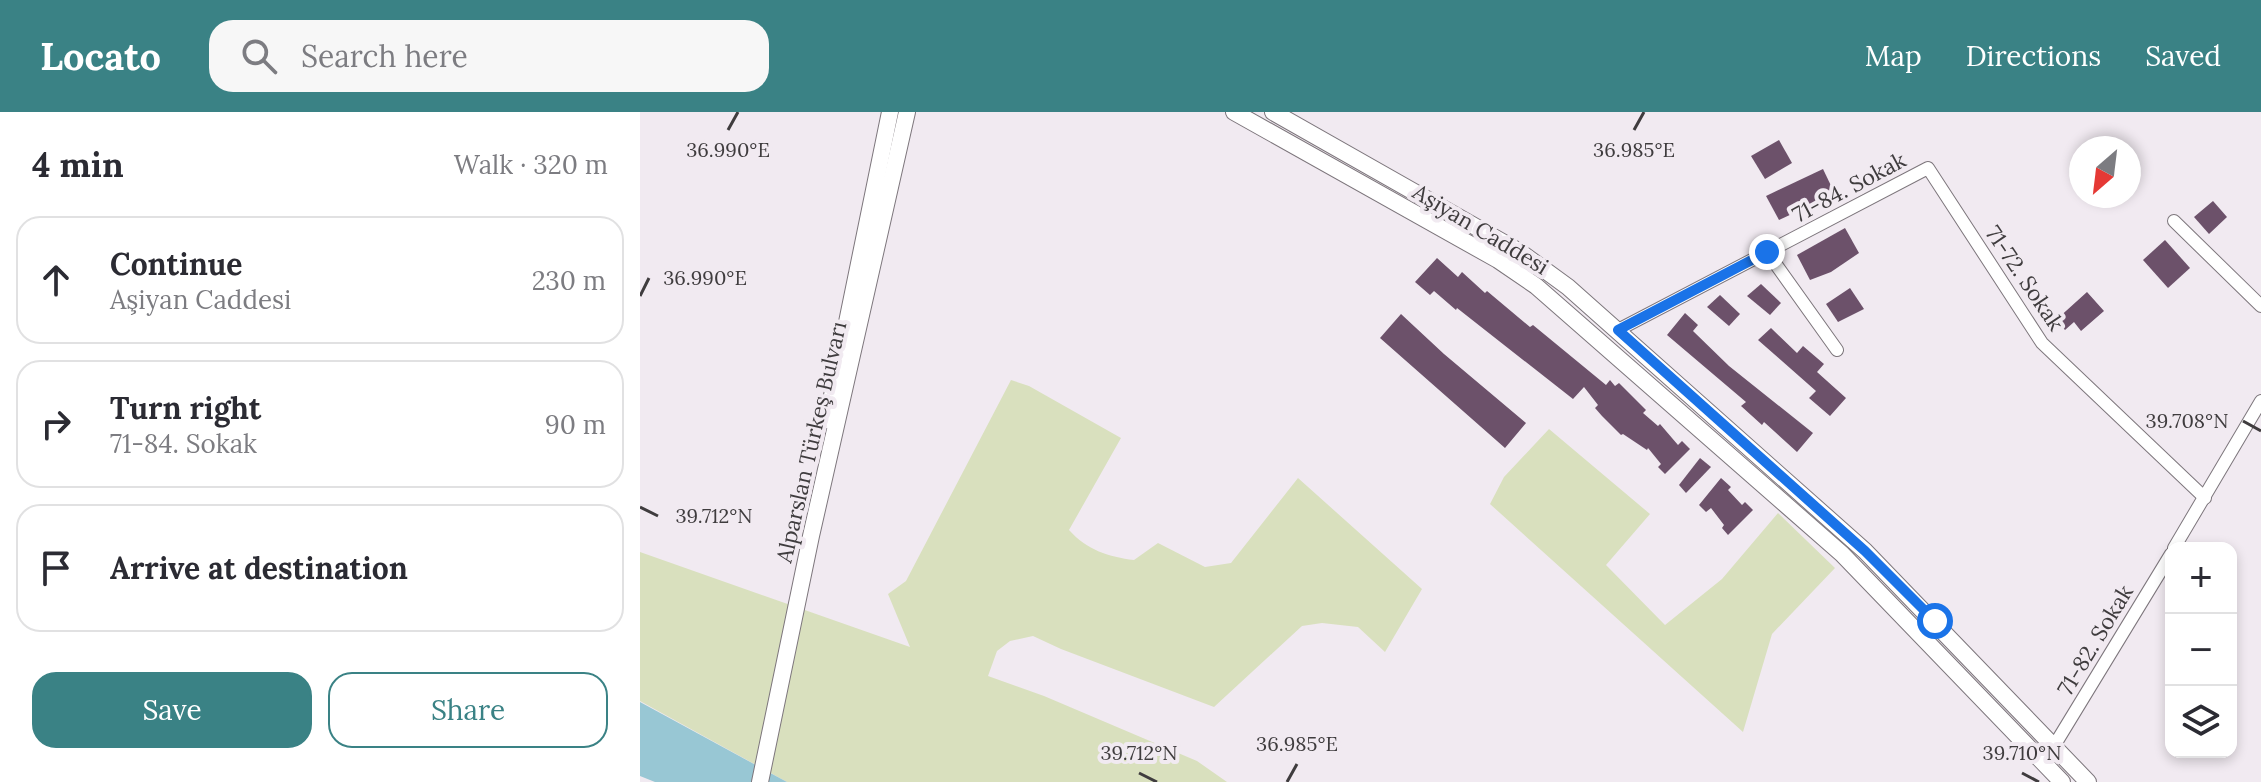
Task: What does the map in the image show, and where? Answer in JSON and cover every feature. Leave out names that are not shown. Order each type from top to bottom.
[{"type":"street","name":"Alparslan Türkeş Bulvarı","points":[[760,782],[890,112]]},
{"type":"street","name":"Alparslan Türkeş Bulvarı","points":[[753,782],[807,536],[907,112]]},
{"type":"street","name":"Aşiyan Caddesi","points":[[1234,112],[1498,260],[1536,286],[1842,554],[2062,782]]},
{"type":"street","name":"Aşiyan Caddesi","points":[[1273,112],[1520,252],[1568,287],[1865,551],[2088,782]]},
{"type":"street","name":"71-84. Sokak","points":[[1618,330],[1928,168]]},
{"type":"street","name":"71-72. Sokak","points":[[1928,168],[2042,343],[2205,498]]},
{"type":"street","points":[[2174,221],[2261,306]]},
{"type":"street","points":[[1767,252],[1837,350]]},
{"type":"street","points":[[2178,542],[2261,401]]},
{"type":"street","name":"71-82. Sokak","points":[[2054,746],[2165,564]]},
{"type":"green space","points":[[1011,380],[1029,386],[1121,438],[1069,530],[1083,543],[1107,554],[1134,560],[1158,543],[1205,567],[1231,563],[1298,478],[1422,589],[1385,652],[1358,627],[1322,623],[1302,626],[1214,707],[1033,636],[1010,641],[997,651],[988,676],[1044,696],[1197,761],[1227,782],[787,782],[640,701],[640,552],[910,647],[888,594],[906,581]]},
{"type":"green space","points":[[1549,429],[1650,514],[1606,565],[1665,625],[1722,579],[1778,513],[1835,568],[1772,634],[1743,732],[1490,504],[1504,477]]},
{"type":"water","points":[[640,702],[787,782],[655,782],[640,776]]},
{"type":"building","points":[[1779,140],[1792,163],[1765,179],[1751,156]]},
{"type":"building","points":[[1823,169],[1835,194],[1779,220],[1766,196]]},
{"type":"building","points":[[2213,201],[2227,217],[2209,234],[2194,217]]},
{"type":"building","points":[[1845,228],[1859,253],[1831,272],[1810,280],[1797,255]]},
{"type":"building","points":[[2165,240],[2190,268],[2168,288],[2143,260]]},
{"type":"building","points":[[1437,258],[1458,277],[1462,272],[1530,327],[1533,325],[1606,385],[1610,380],[1615,386],[1619,383],[1646,410],[1643,413],[1658,426],[1660,424],[1678,445],[1682,441],[1690,449],[1665,474],[1648,448],[1621,435],[1602,416],[1595,408],[1598,405],[1584,387],[1573,399],[1457,308],[1434,291],[1430,295],[1415,282]]},
{"type":"building","points":[[1761,284],[1781,303],[1770,315],[1747,296]]},
{"type":"building","points":[[1850,288],[1864,309],[1838,322],[1826,304]]},
{"type":"building","points":[[2087,292],[2104,311],[2081,331],[2074,322],[2065,330],[2056,320]]},
{"type":"building","points":[[1720,295],[1740,314],[1729,326],[1707,307]]},
{"type":"building","points":[[1685,313],[1698,325],[1693,331],[1729,366],[1813,433],[1797,452],[1764,422],[1762,425],[1741,406],[1746,402],[1667,335]]},
{"type":"building","points":[[1401,314],[1526,423],[1505,448],[1380,338]]},
{"type":"building","points":[[1771,328],[1797,353],[1803,346],[1824,364],[1817,372],[1846,398],[1830,416],[1809,398],[1816,391],[1758,340]]},
{"type":"building","points":[[1700,458],[1711,467],[1686,493],[1679,485]]},
{"type":"building","points":[[1721,478],[1742,505],[1745,502],[1753,510],[1728,535],[1711,508],[1706,512],[1699,505]]},
{"type":"route","points":[[1767,252],[1618,330],[1865,551],[1935,621]]}]
